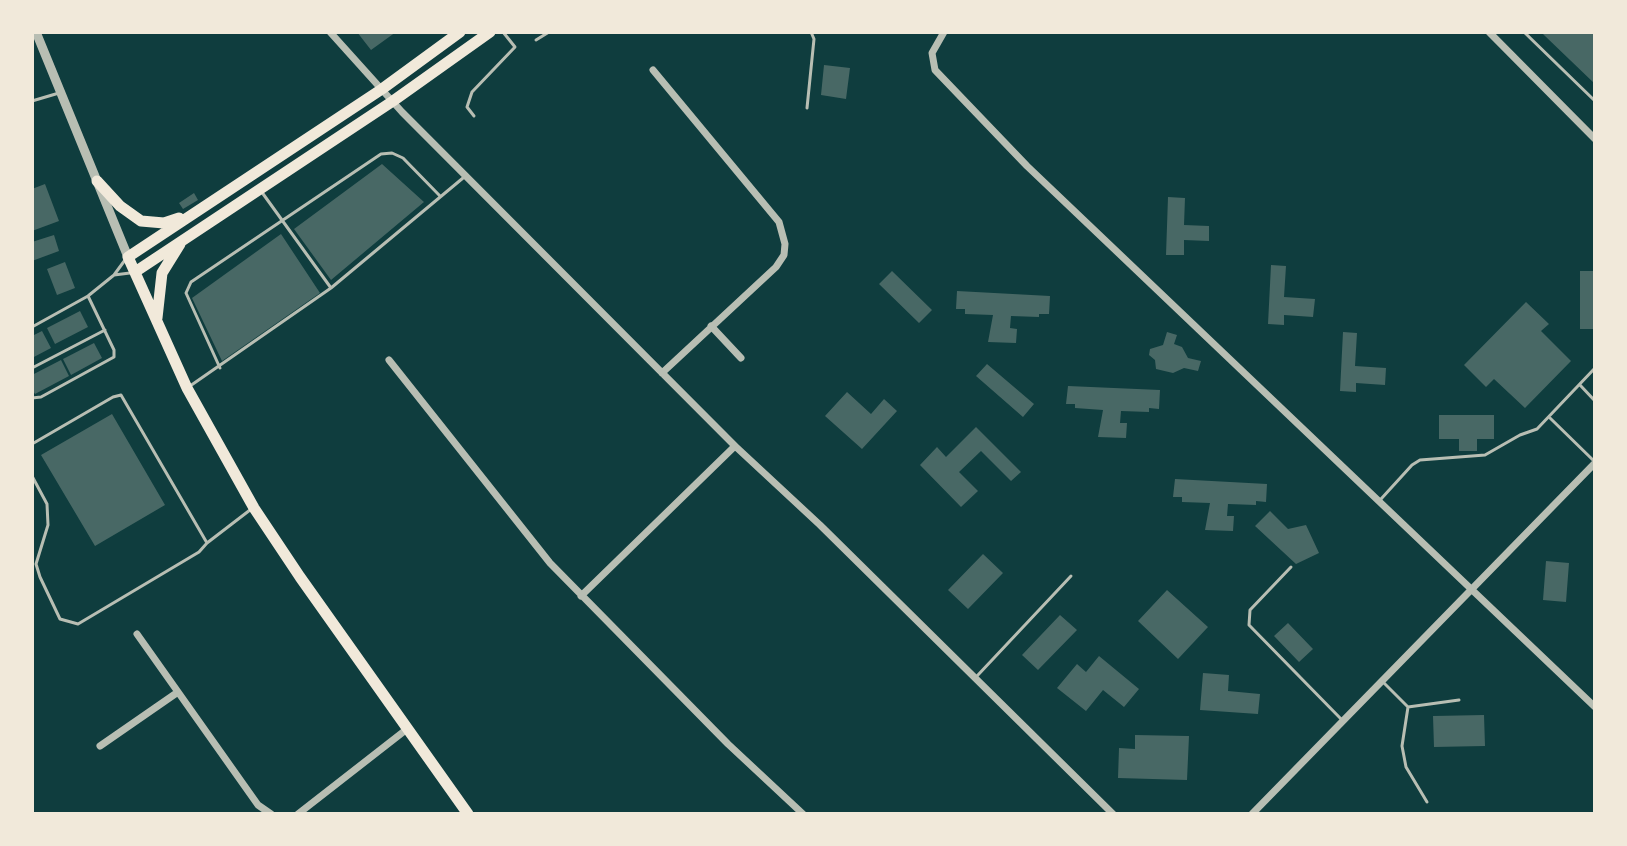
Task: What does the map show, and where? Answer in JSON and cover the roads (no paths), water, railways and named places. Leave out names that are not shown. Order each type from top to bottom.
[{"type":"main road","points":[[460,32],[382,89],[128,257],[187,388],[254,508],[468,814]]},
{"type":"main road","points":[[135,272],[393,101],[490,32]]},
{"type":"main road","points":[[97,181],[120,206],[141,221],[164,223],[194,213]]},
{"type":"main road","points":[[157,321],[162,273],[182,240]]},
{"type":"street","points":[[36,32],[37,48],[62,92],[128,257]]},
{"type":"street","points":[[330,32],[466,176],[735,446],[820,525],[1113,814]]},
{"type":"street","points":[[944,32],[932,53],[935,70],[1027,166],[1595,707]]},
{"type":"street","points":[[1489,32],[1595,139]]},
{"type":"street","points":[[653,70],[784,232],[784,255],[776,267],[662,373]]},
{"type":"street","points":[[711,326],[741,358]]},
{"type":"street","points":[[389,360],[540,551],[581,596],[728,744],[803,814]]},
{"type":"street","points":[[581,596],[735,446]]},
{"type":"street","points":[[1252,814],[1595,463]]},
{"type":"street","points":[[137,634],[258,805],[271,814]]},
{"type":"street","points":[[100,746],[178,692]]},
{"type":"street","points":[[298,814],[407,729]]},
{"type":"lane","points":[[474,116],[467,107],[472,92],[515,47],[503,32]]},
{"type":"lane","points":[[536,40],[549,32]]},
{"type":"lane","points":[[807,108],[814,39],[811,32]]},
{"type":"lane","points":[[1524,32],[1595,101]]},
{"type":"lane","points":[[32,101],[62,92]]},
{"type":"lane","points":[[220,368],[186,289],[191,282],[381,154],[392,153],[403,158],[440,196]]},
{"type":"lane","points":[[187,388],[331,288],[466,176]]},
{"type":"lane","points":[[259,189],[331,288]]},
{"type":"lane","points":[[32,327],[88,296],[114,275],[128,257]]},
{"type":"lane","points":[[114,275],[135,272]]},
{"type":"lane","points":[[32,398],[41,397],[114,357],[114,350],[88,296]]},
{"type":"lane","points":[[32,368],[105,330]]},
{"type":"lane","points":[[1378,501],[1420,460],[1480,456],[1537,429],[1595,368]]},
{"type":"lane","points":[[1580,385],[1595,401]]},
{"type":"lane","points":[[32,444],[121,395],[207,543]]},
{"type":"lane","points":[[1550,418],[1595,463]]},
{"type":"lane","points":[[32,476],[47,504],[48,525],[36,564],[60,619],[78,624],[199,552],[254,508]]},
{"type":"lane","points":[[1291,567],[1250,610],[1249,625],[1343,721]]},
{"type":"lane","points":[[974,679],[1071,576]]},
{"type":"lane","points":[[1382,681],[1408,707]]},
{"type":"lane","points":[[1408,707],[1459,700]]},
{"type":"lane","points":[[1408,707],[1402,746],[1406,767],[1427,802]]}]
